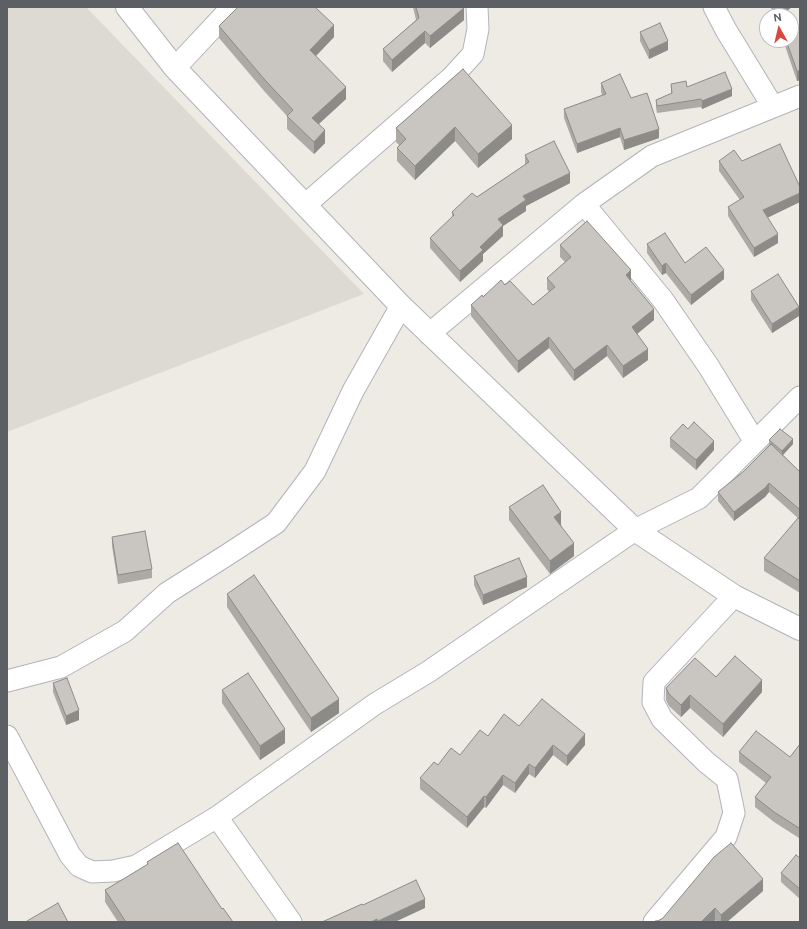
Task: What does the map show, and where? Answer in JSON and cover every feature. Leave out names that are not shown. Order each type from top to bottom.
[{"type":"street","points":[[128,7],[175,68],[401,306],[635,530],[734,596],[800,629]]},
{"type":"street","points":[[175,68],[232,7]]},
{"type":"street","points":[[305,205],[451,78],[473,54],[478,29],[477,7]]},
{"type":"street","points":[[714,7],[772,107]]},
{"type":"street","points":[[429,334],[584,204],[652,156],[772,107],[799,101]]},
{"type":"street","points":[[584,204],[663,300],[709,367],[755,442]]},
{"type":"street","points":[[7,681],[61,667],[125,631],[167,593],[276,523],[315,471],[353,390],[401,306]]},
{"type":"street","points":[[7,736],[70,856],[80,866],[92,872],[114,872],[136,866],[217,817],[375,704],[428,672],[635,530],[699,498],[800,396]]},
{"type":"street","points":[[654,922],[726,837],[734,813],[727,779],[706,762],[662,719],[653,702],[654,682],[734,596]]},
{"type":"street","points":[[217,817],[291,922]]},
{"type":"shaded area","points":[[7,7],[86,7],[364,294],[7,432]]},
{"type":"building","points":[[238,7],[315,7],[334,25],[310,50],[346,87],[312,118],[325,130],[314,142],[287,116],[293,110],[219,26]]},
{"type":"building","points":[[416,7],[464,8],[430,36],[425,31],[392,60],[383,49],[419,18]]},
{"type":"building","points":[[660,23],[668,41],[649,50],[640,32]]},
{"type":"building","points":[[799,28],[800,71],[797,71],[789,48],[799,48]]},
{"type":"building","points":[[463,69],[512,125],[478,154],[455,127],[415,166],[397,148],[406,139],[396,128]]},
{"type":"building","points":[[725,72],[732,89],[702,101],[701,99],[657,106],[656,100],[672,93],[671,84],[686,81],[687,87]]},
{"type":"building","points":[[620,74],[631,98],[647,93],[659,129],[624,140],[620,128],[577,144],[564,109],[606,94],[601,83]]},
{"type":"building","points":[[554,141],[570,173],[523,196],[526,200],[498,219],[503,225],[480,247],[483,250],[460,271],[430,238],[454,215],[452,212],[472,193],[477,197],[529,162],[525,155]]},
{"type":"building","points":[[780,144],[800,187],[800,193],[763,210],[778,234],[754,248],[728,207],[744,197],[719,161],[734,150],[742,161]]},
{"type":"building","points":[[587,221],[631,270],[626,275],[654,309],[632,327],[648,349],[623,366],[607,345],[574,370],[549,337],[518,361],[471,305],[482,295],[483,297],[501,280],[505,285],[510,281],[533,305],[555,287],[547,278],[571,257],[560,245]]},
{"type":"building","points":[[665,233],[685,263],[706,247],[724,270],[691,295],[666,263],[662,266],[647,244]]},
{"type":"building","points":[[778,274],[799,307],[772,324],[751,291]]},
{"type":"building","points":[[694,422],[714,441],[696,460],[670,438],[683,424],[688,429]]},
{"type":"building","points":[[780,429],[793,439],[782,451],[769,440]]},
{"type":"building","points":[[771,444],[800,472],[800,508],[799,509],[769,483],[765,488],[734,512],[718,492],[743,472]]},
{"type":"building","points":[[543,485],[561,512],[554,517],[574,543],[550,561],[509,507]]},
{"type":"building","points":[[798,518],[800,520],[800,581],[764,558]]},
{"type":"building","points":[[145,531],[152,569],[118,575],[112,537]]},
{"type":"building","points":[[519,558],[527,577],[483,595],[474,576]]},
{"type":"building","points":[[254,575],[339,699],[311,718],[227,594]]},
{"type":"building","points":[[735,656],[762,680],[723,724],[690,695],[681,705],[669,694],[666,688],[695,658],[716,677]]},
{"type":"building","points":[[248,673],[285,729],[260,746],[222,690]]},
{"type":"building","points":[[67,678],[79,710],[66,716],[53,683]]},
{"type":"building","points":[[542,699],[585,734],[567,756],[553,745],[535,768],[529,764],[515,783],[503,775],[486,797],[484,796],[467,817],[420,778],[434,762],[438,765],[451,748],[460,755],[480,730],[488,736],[504,714],[519,726]]},
{"type":"building","points":[[756,731],[790,757],[800,744],[799,828],[774,812],[755,797],[771,777],[739,752]]},
{"type":"building","points":[[178,843],[222,909],[223,908],[233,922],[126,922],[105,890],[148,864],[147,862]]},
{"type":"building","points":[[731,843],[763,879],[721,915],[715,908],[701,922],[656,922],[655,921],[663,918],[714,857]]},
{"type":"building","points":[[796,855],[800,858],[800,889],[781,873]]},
{"type":"building","points":[[416,880],[425,899],[378,921],[377,919],[371,922],[322,922],[362,904],[363,905]]},
{"type":"building","points":[[58,903],[68,922],[27,921]]}]
